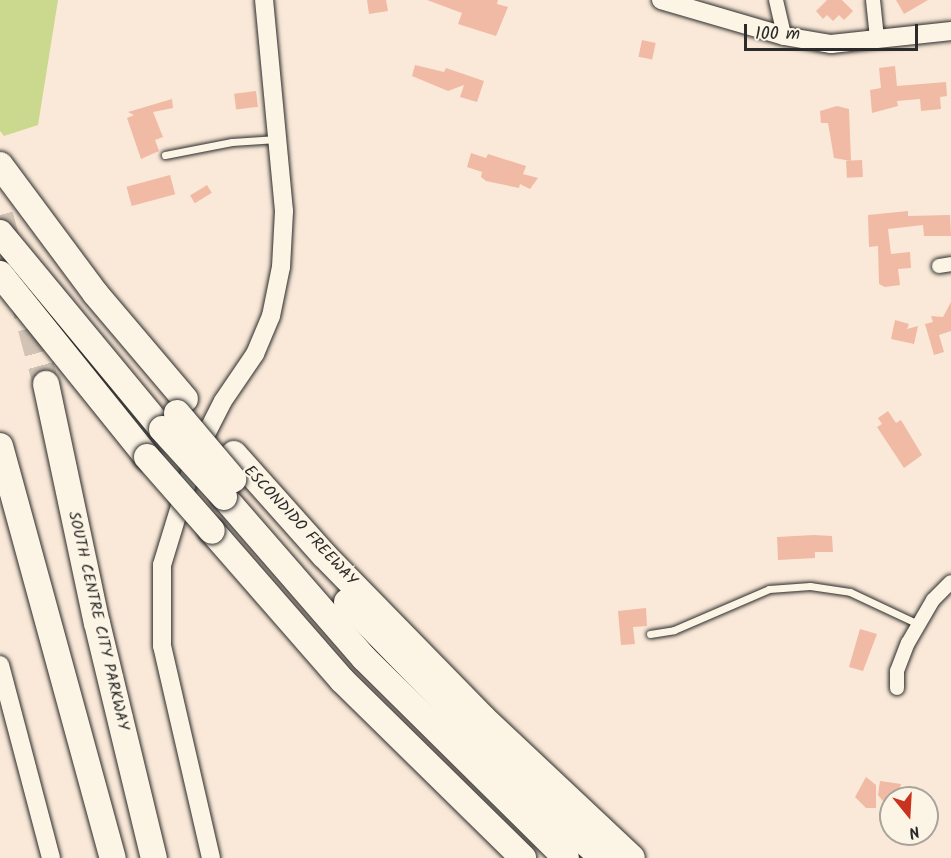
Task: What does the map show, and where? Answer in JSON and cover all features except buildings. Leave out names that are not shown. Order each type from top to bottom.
[{"type":"highway","name":"ESCONDIDO FREEWAY","points":[[0,165],[95,293],[175,414],[234,454],[324,555],[483,718],[632,858]]},
{"type":"highway","points":[[0,191],[121,350],[175,414],[229,488],[363,658],[567,858]]},
{"type":"highway","points":[[0,233],[175,414]]},
{"type":"highway","points":[[0,274],[147,457],[342,680],[523,858]]},
{"type":"highway","name":"SOUTH CENTRE CITY PARKWAY","points":[[46,384],[97,623],[154,858]]},
{"type":"highway","points":[[0,446],[114,858]]},
{"type":"highway","points":[[229,488],[603,858]]},
{"type":"street","points":[[210,858],[162,646],[162,565],[196,454],[223,401],[255,354],[271,316],[281,267],[284,211],[264,0]]},
{"type":"street","points":[[661,0],[784,36],[831,44],[951,31]]},
{"type":"street","points":[[776,0],[784,36]]},
{"type":"street","points":[[873,0],[876,38]]},
{"type":"street","points":[[897,688],[897,671],[918,624],[933,600],[951,582]]},
{"type":"street","points":[[0,665],[48,856]]},
{"type":"lane","points":[[165,155],[232,142],[277,139]]},
{"type":"lane","points":[[650,634],[674,630],[769,589],[810,586],[850,592],[918,624]]},
{"type":"green space","points":[[0,0],[58,0],[38,125],[4,136],[0,131]]},
{"type":"tunnel","points":[[0,215],[46,384]]}]
